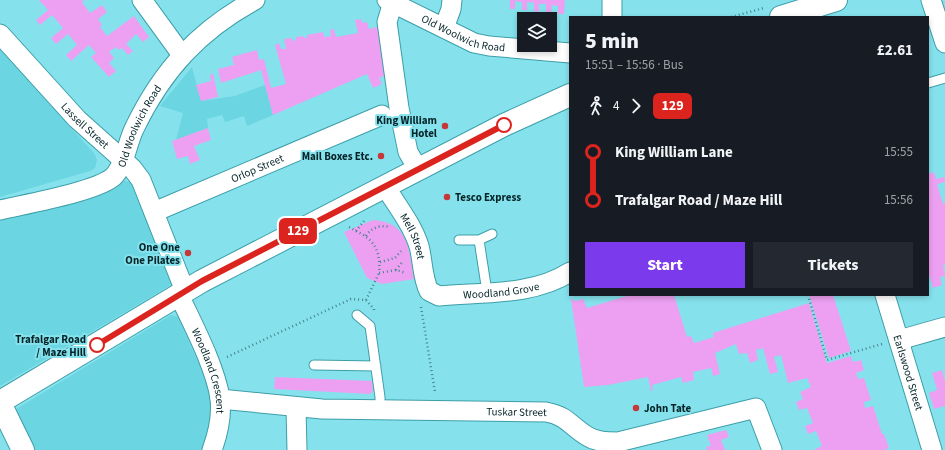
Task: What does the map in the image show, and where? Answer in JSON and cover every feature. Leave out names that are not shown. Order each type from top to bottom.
[{"type":"main road","points":[[793,15],[836,0]]},
{"type":"main road","points":[[23,450],[0,403],[182,293],[504,125],[569,95]]},
{"type":"street","points":[[142,0],[182,55]]},
{"type":"street","name":"Old Woolwich Road","points":[[0,210],[97,186],[112,178],[117,172],[134,129],[150,97],[167,72],[182,55],[230,14],[255,0]]},
{"type":"street","points":[[444,28],[449,19],[452,0]]},
{"type":"street","points":[[612,0],[612,16]]},
{"type":"street","points":[[931,0],[945,43]]},
{"type":"street","points":[[390,1],[387,22],[399,108],[408,152],[418,169]]},
{"type":"street","name":"Old Woolwich Road","points":[[390,1],[474,43],[489,46],[569,53]]},
{"type":"street","name":"Lassell Street","points":[[0,34],[77,120],[132,168],[141,180],[154,212],[182,293]]},
{"type":"street","name":"Orlop Street","points":[[154,212],[382,115]]},
{"type":"street","name":"Mell Street","points":[[385,186],[414,232],[419,247],[426,284],[425,297]]},
{"type":"street","name":"Woodland Grove","points":[[425,297],[543,286],[569,273]]},
{"type":"street","name":"Woodland Crescent","points":[[182,293],[216,379],[220,399],[219,425],[212,450]]},
{"type":"street","name":"Earlswood Street","points":[[885,296],[893,341],[932,450]]},
{"type":"street","points":[[893,341],[945,327]]},
{"type":"street","name":"Tuskar Street","points":[[220,399],[296,408],[546,412],[559,414],[588,437],[602,442],[650,443],[756,408],[772,450]]},
{"type":"street","points":[[296,408],[297,450]]},
{"type":"lane","points":[[929,83],[945,78]]},
{"type":"lane","points":[[459,240],[479,240],[492,234]]},
{"type":"lane","points":[[479,240],[487,292]]},
{"type":"lane","points":[[357,315],[370,326],[376,366],[380,410]]},
{"type":"lane","points":[[314,365],[376,366]]},
{"type":"path","points":[[356,231],[365,219]]},
{"type":"path","points":[[366,236],[373,229],[379,226],[392,228]]},
{"type":"path","points":[[349,227],[366,236],[376,247],[380,262],[379,273],[366,300]]},
{"type":"path","points":[[380,262],[395,258],[402,248]]},
{"type":"path","points":[[379,273],[396,270],[412,275]]},
{"type":"path","points":[[808,296],[828,360],[893,341]]},
{"type":"path","points":[[425,297],[436,398]]},
{"type":"path","points":[[220,360],[351,299],[366,300],[374,309],[375,316]]},
{"type":"shaded area","points":[[39,0],[84,0],[82,2],[90,13],[102,5],[107,12],[98,19],[102,25],[100,27],[107,36],[134,16],[149,37],[143,42],[136,34],[126,44],[133,51],[128,55],[122,48],[119,50],[116,47],[109,52],[114,58],[109,63],[116,71],[109,77],[91,57],[96,53],[89,45],[71,61],[66,55],[77,45],[68,34],[56,44],[51,38],[63,28],[52,15],[40,25],[36,20],[48,10]]},
{"type":"shaded area","points":[[510,0],[565,0],[564,14],[558,14],[558,6],[552,5],[551,12],[546,12],[546,4],[539,4],[539,12],[534,11],[534,3],[527,2],[527,10],[522,10],[522,2],[515,1],[515,9],[510,9]]},
{"type":"shaded area","points":[[361,19],[362,23],[367,22],[369,29],[377,27],[385,66],[389,74],[379,78],[382,84],[373,88],[367,74],[273,115],[261,70],[221,83],[218,69],[234,65],[232,57],[257,50],[259,60],[264,59],[271,88],[286,84],[275,45],[279,43],[281,49],[286,49],[284,39],[292,38],[292,41],[296,40],[296,37],[303,36],[304,38],[307,38],[307,35],[323,32],[324,37],[331,36],[330,30],[334,29],[336,37],[358,33],[355,20]]},
{"type":"shaded area","points":[[0,50],[94,153],[97,160],[95,168],[90,171],[0,197]]},
{"type":"shaded area","points":[[192,67],[201,101],[235,96],[265,85],[273,115],[247,126],[244,116],[225,122],[222,115],[207,119],[208,128],[176,140],[183,113],[160,106]]},
{"type":"shaded area","points":[[213,73],[218,97],[201,101],[196,85],[211,81],[210,75]]},
{"type":"shaded area","points":[[208,128],[211,140],[194,146],[200,160],[190,164],[188,156],[177,159],[172,141]]},
{"type":"shaded area","points":[[934,172],[936,179],[944,177],[945,182],[937,184],[943,204],[945,203],[945,264],[943,265],[945,276],[940,277],[942,285],[933,288],[929,274],[929,174]]},
{"type":"shaded area","points":[[119,182],[131,182],[135,186],[172,281],[171,285],[0,386],[0,219],[117,187]]},
{"type":"shaded area","points":[[373,220],[385,222],[394,226],[405,239],[411,258],[414,279],[382,284],[367,278],[344,232]]},
{"type":"shaded area","points":[[627,296],[674,296],[687,337],[691,336],[694,343],[714,337],[713,333],[809,303],[827,363],[851,356],[853,362],[861,360],[864,370],[856,373],[858,379],[864,378],[871,400],[864,402],[865,408],[873,406],[882,434],[884,434],[889,448],[884,450],[814,450],[822,446],[816,431],[808,434],[805,426],[813,423],[807,408],[799,410],[796,402],[803,399],[800,392],[811,387],[807,378],[788,383],[781,355],[774,357],[778,372],[770,374],[763,348],[756,350],[758,360],[750,363],[747,353],[739,354],[736,344],[715,353],[720,374],[713,376],[711,368],[693,372],[694,380],[683,383],[681,377],[652,385],[653,390],[651,391],[648,377],[608,385],[584,387],[571,299],[576,301],[583,299],[587,308]]},
{"type":"shaded area","points":[[809,296],[833,296],[851,351],[829,358]]},
{"type":"shaded area","points":[[171,315],[178,317],[202,371],[211,397],[212,412],[210,427],[203,450],[32,450],[14,412],[16,409]]},
{"type":"shaded area","points":[[942,370],[945,382],[945,406],[934,409],[929,393],[937,390],[932,373]]},
{"type":"shaded area","points":[[275,377],[372,381],[373,391],[370,394],[274,389]]},
{"type":"shaded area","points":[[726,430],[729,437],[721,440],[725,450],[707,450],[706,447],[711,446],[707,435]]},
{"type":"bus line","name":"129","points":[[97,345],[202,281],[504,125]]},
{"type":"place","name":"King William Hotel","points":[[445,126]]},
{"type":"place","name":"Mail Boxes Etc.","points":[[381,156]]},
{"type":"place","name":"Tesco Express","points":[[447,197]]},
{"type":"place","name":"One One One Pilates","points":[[188,253]]},
{"type":"place","name":"Trafalgar Road / Maze Hill","points":[[97,345]]},
{"type":"place","name":"John Tate","points":[[636,408]]}]
